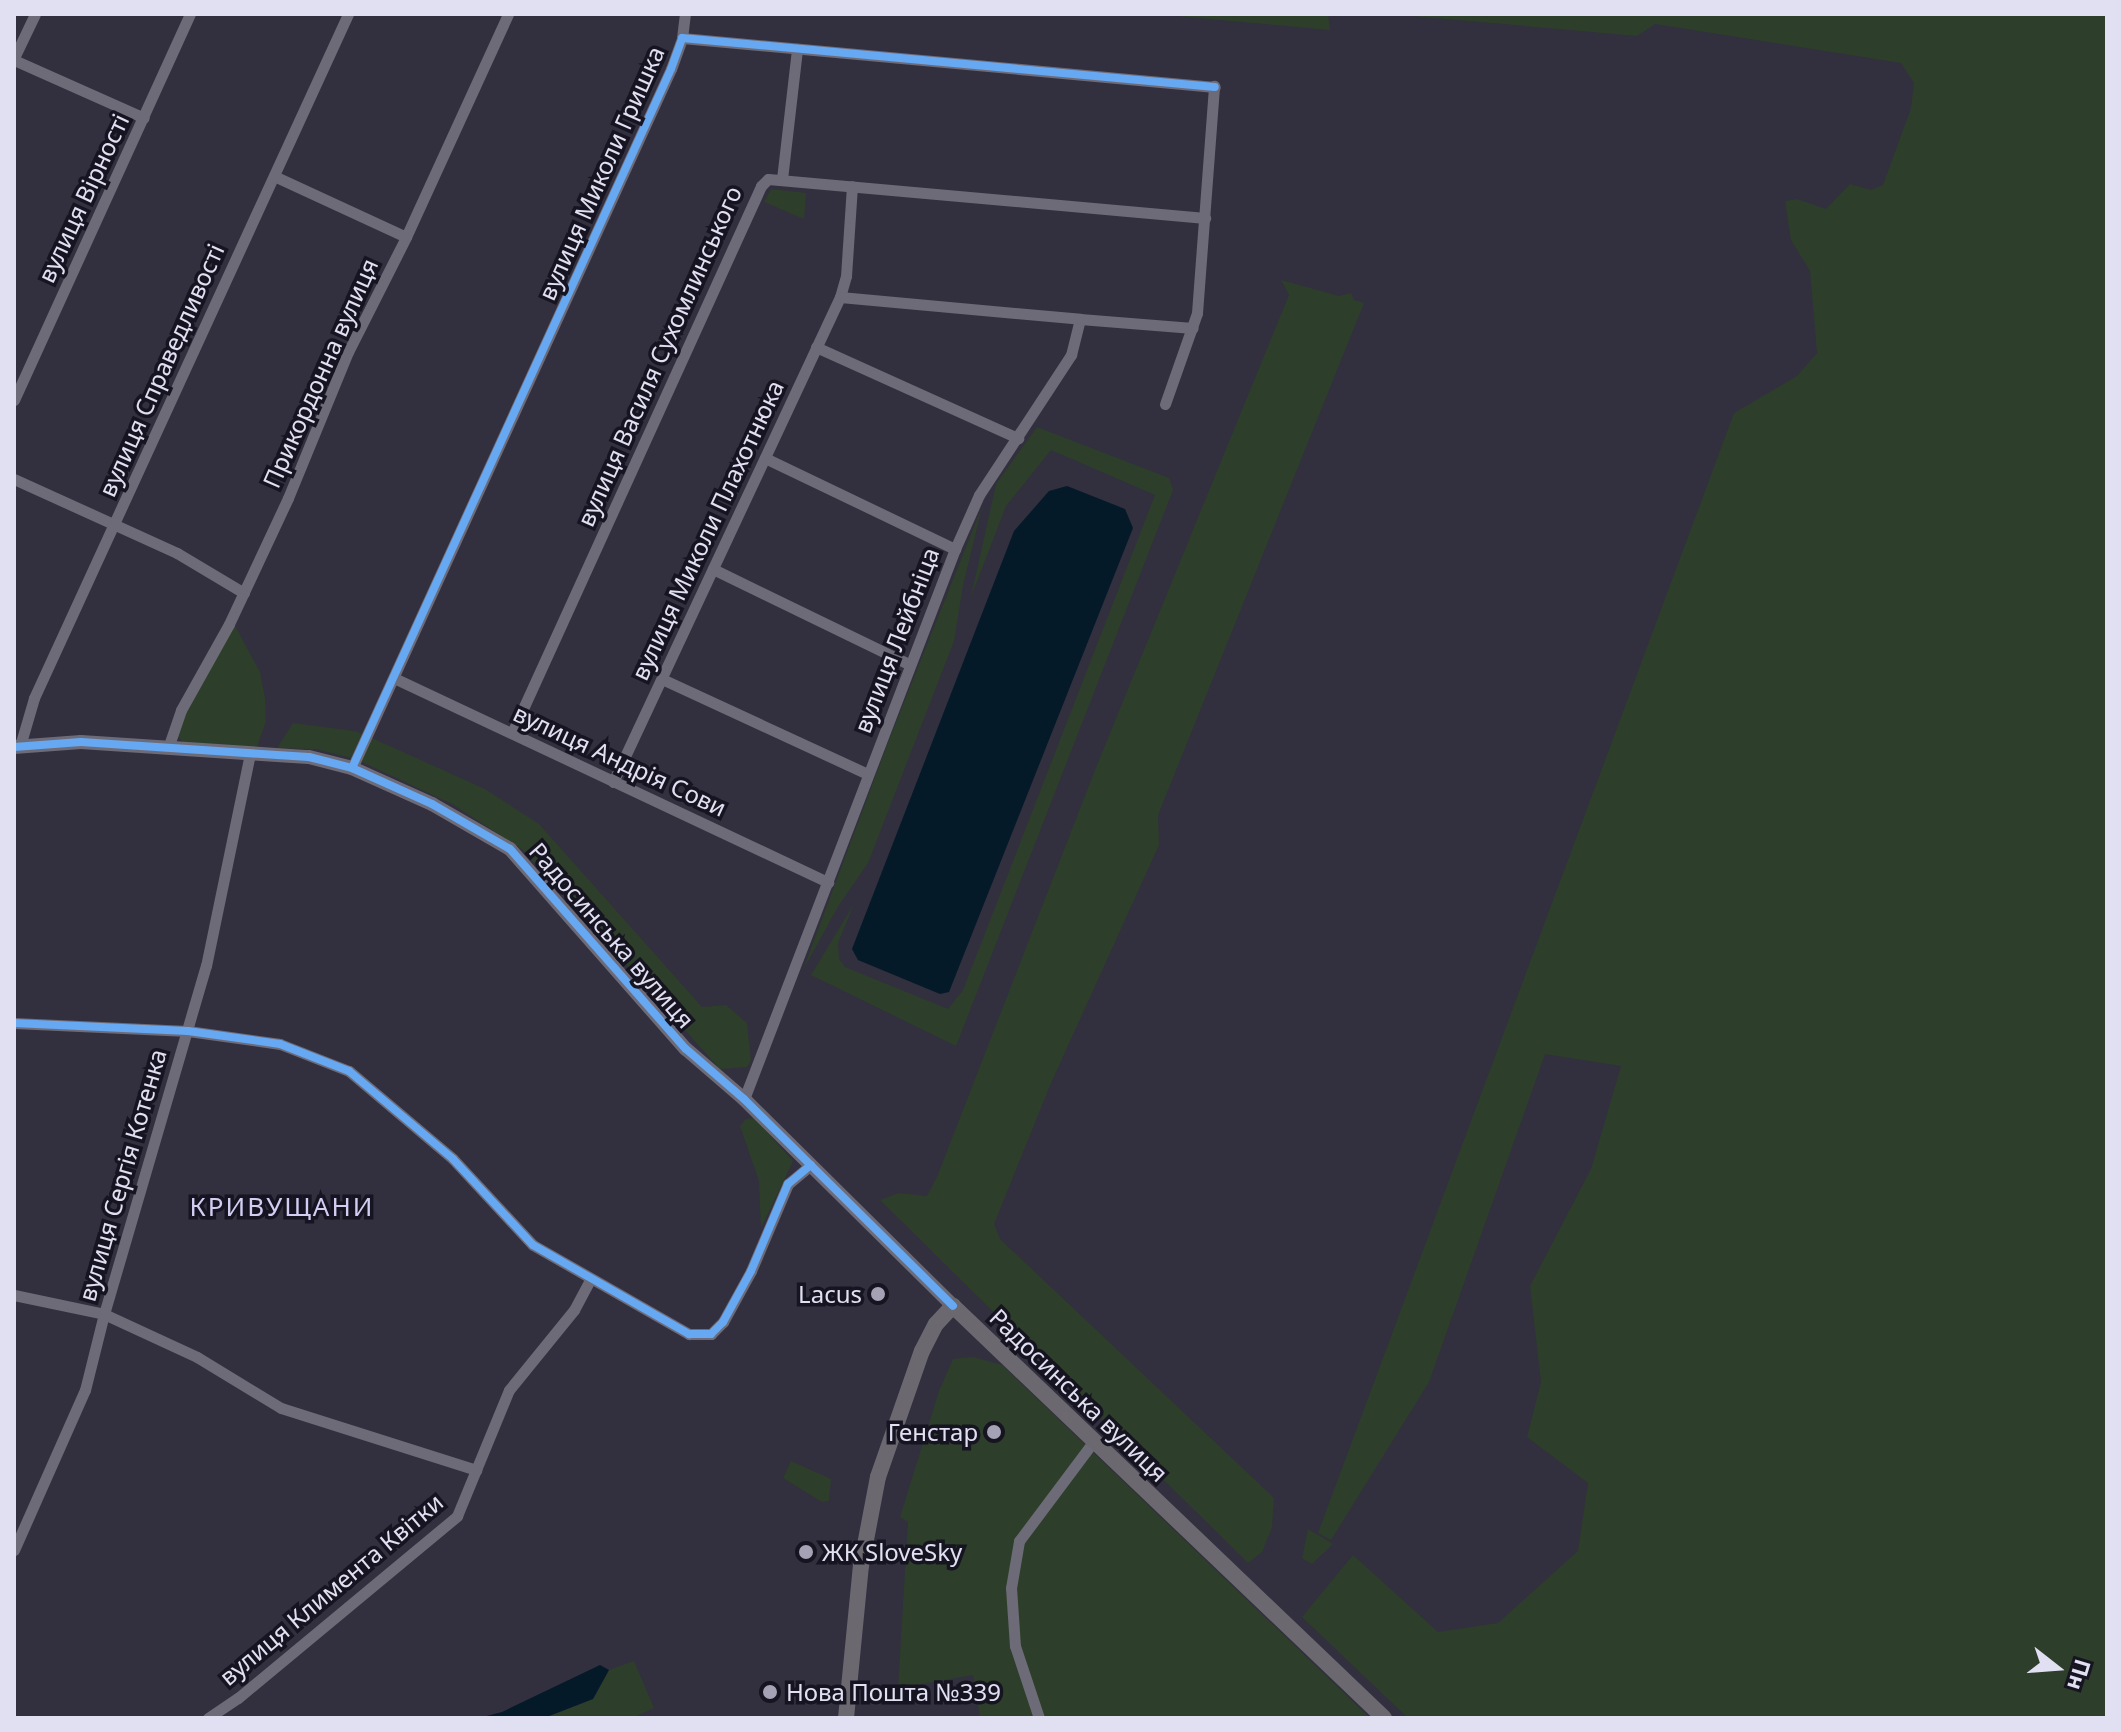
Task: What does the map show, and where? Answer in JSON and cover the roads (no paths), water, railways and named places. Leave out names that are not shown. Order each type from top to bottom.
[{"type":"main road","name":"Радосинська вулиця","points":[[953,1306],[1384,1718]]},
{"type":"main road","points":[[846,1718],[861,1566],[878,1477],[922,1351],[936,1324],[953,1306]]},
{"type":"street","points":[[35,14],[14,59],[144,118]]},
{"type":"street","name":"вулиця Вірності","points":[[14,400],[190,14]]},
{"type":"street","name":"вулиця Справедливості","points":[[17,747],[34,698],[348,14]]},
{"type":"street","name":"Прикордонна вулиця","points":[[168,748],[194,684],[244,593],[288,498],[348,352],[406,237],[508,14]]},
{"type":"street","points":[[682,38],[685,14]]},
{"type":"street","name":"вулиця Миколи Гришка","points":[[352,768],[682,38],[1214,86],[1205,218]]},
{"type":"street","points":[[797,49],[782,179],[1205,218],[1193,328],[1165,404]]},
{"type":"street","points":[[274,176],[406,237]]},
{"type":"street","name":"вулиця Василя Сухомлинського","points":[[512,733],[761,186],[768,179],[782,179]]},
{"type":"street","name":"вулиця Миколи Плахотнюка","points":[[613,782],[840,297],[846,276],[852,186]]},
{"type":"street","points":[[840,297],[1193,328]]},
{"type":"street","name":"вулиця Лейбніца","points":[[744,1099],[955,549],[979,495],[1071,355],[1080,319]]},
{"type":"street","points":[[816,347],[1018,438]]},
{"type":"street","points":[[765,458],[955,549]]},
{"type":"street","points":[[14,479],[177,553],[244,593]]},
{"type":"street","points":[[713,569],[909,664]]},
{"type":"street","name":"вулиця Андрія Сови","points":[[394,678],[828,882]]},
{"type":"street","points":[[662,679],[868,774]]},
{"type":"street","name":"Радосинська вулиця","points":[[17,747],[81,742],[309,757],[352,768],[432,804],[510,849],[686,1049],[744,1099],[953,1306]]},
{"type":"street","name":"вулиця Сергія Котенка","points":[[14,1550],[85,1390],[218,916],[250,754]]},
{"type":"street","points":[[14,1023],[188,1031],[280,1044],[349,1071],[453,1159],[533,1245],[689,1334],[711,1334],[739,1296],[788,1184],[811,1165]]},
{"type":"street","name":"вулиця Климента Квітки","points":[[208,1718],[238,1698],[450,1523],[466,1500],[509,1390],[574,1310],[590,1280]]},
{"type":"street","points":[[14,1295],[104,1314],[197,1357],[281,1408],[476,1470]]},
{"type":"street","points":[[1039,1718],[1015,1646],[1011,1588],[1019,1541],[1093,1442]]},
{"type":"water","points":[[1067,486],[1125,509],[1133,528],[949,992],[940,994],[858,960],[852,949],[1014,531],[1049,491]]},
{"type":"water","points":[[600,1665],[609,1670],[593,1699],[544,1718],[479,1718],[502,1712]]},
{"type":"place","name":"Lacus","points":[[878,1294]]},
{"type":"place","name":"Генстар","points":[[994,1432]]},
{"type":"place","name":"ЖК SloveSky","points":[[806,1552]]},
{"type":"place","name":"Нова Пошта №339","points":[[770,1692]]},
{"type":"district","name":"КРИВУЩАНИ","points":[[282,1207]]}]
